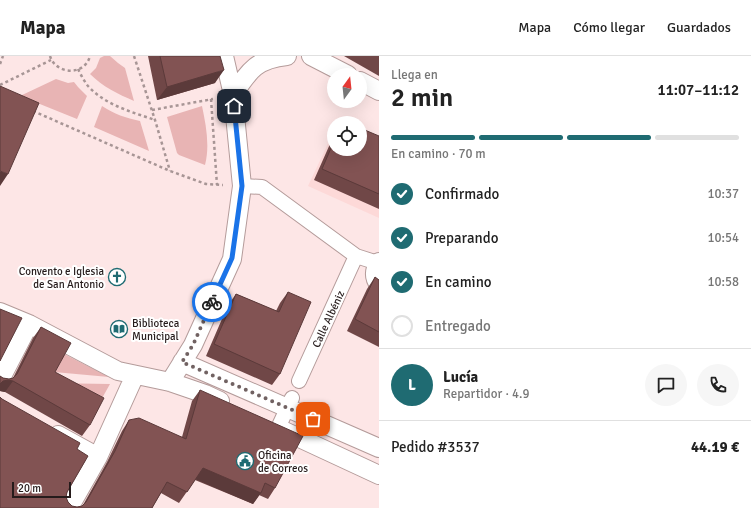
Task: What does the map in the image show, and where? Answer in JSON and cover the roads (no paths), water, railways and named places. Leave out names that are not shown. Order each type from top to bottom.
[{"type":"street","points":[[170,382],[193,345],[232,258],[242,186],[233,95],[224,56]]},
{"type":"street","points":[[233,95],[246,75],[260,62],[287,56]]},
{"type":"street","points":[[297,56],[313,57],[334,68]]},
{"type":"street","points":[[367,85],[379,91]]},
{"type":"street","points":[[242,186],[262,187],[356,256],[378,263],[374,275],[379,284]]},
{"type":"street","name":"Calle Albéniz","points":[[299,381],[356,256]]},
{"type":"street","points":[[0,312],[29,324],[118,371],[170,382],[204,394],[238,409]]},
{"type":"street","points":[[0,380],[29,324]]},
{"type":"street","points":[[182,362],[289,403],[379,448]]},
{"type":"street","points":[[69,508],[98,457],[135,375]]},
{"type":"street","points":[[289,403],[271,425],[379,475]]},
{"type":"street","points":[[45,427],[98,457]]},
{"type":"place","name":"Convento e Iglesia de San Antonio","points":[[117,277]]},
{"type":"place","name":"Biblioteca Municipal","points":[[119,329]]},
{"type":"place","name":"Oficina de Correos","points":[[245,461]]}]
